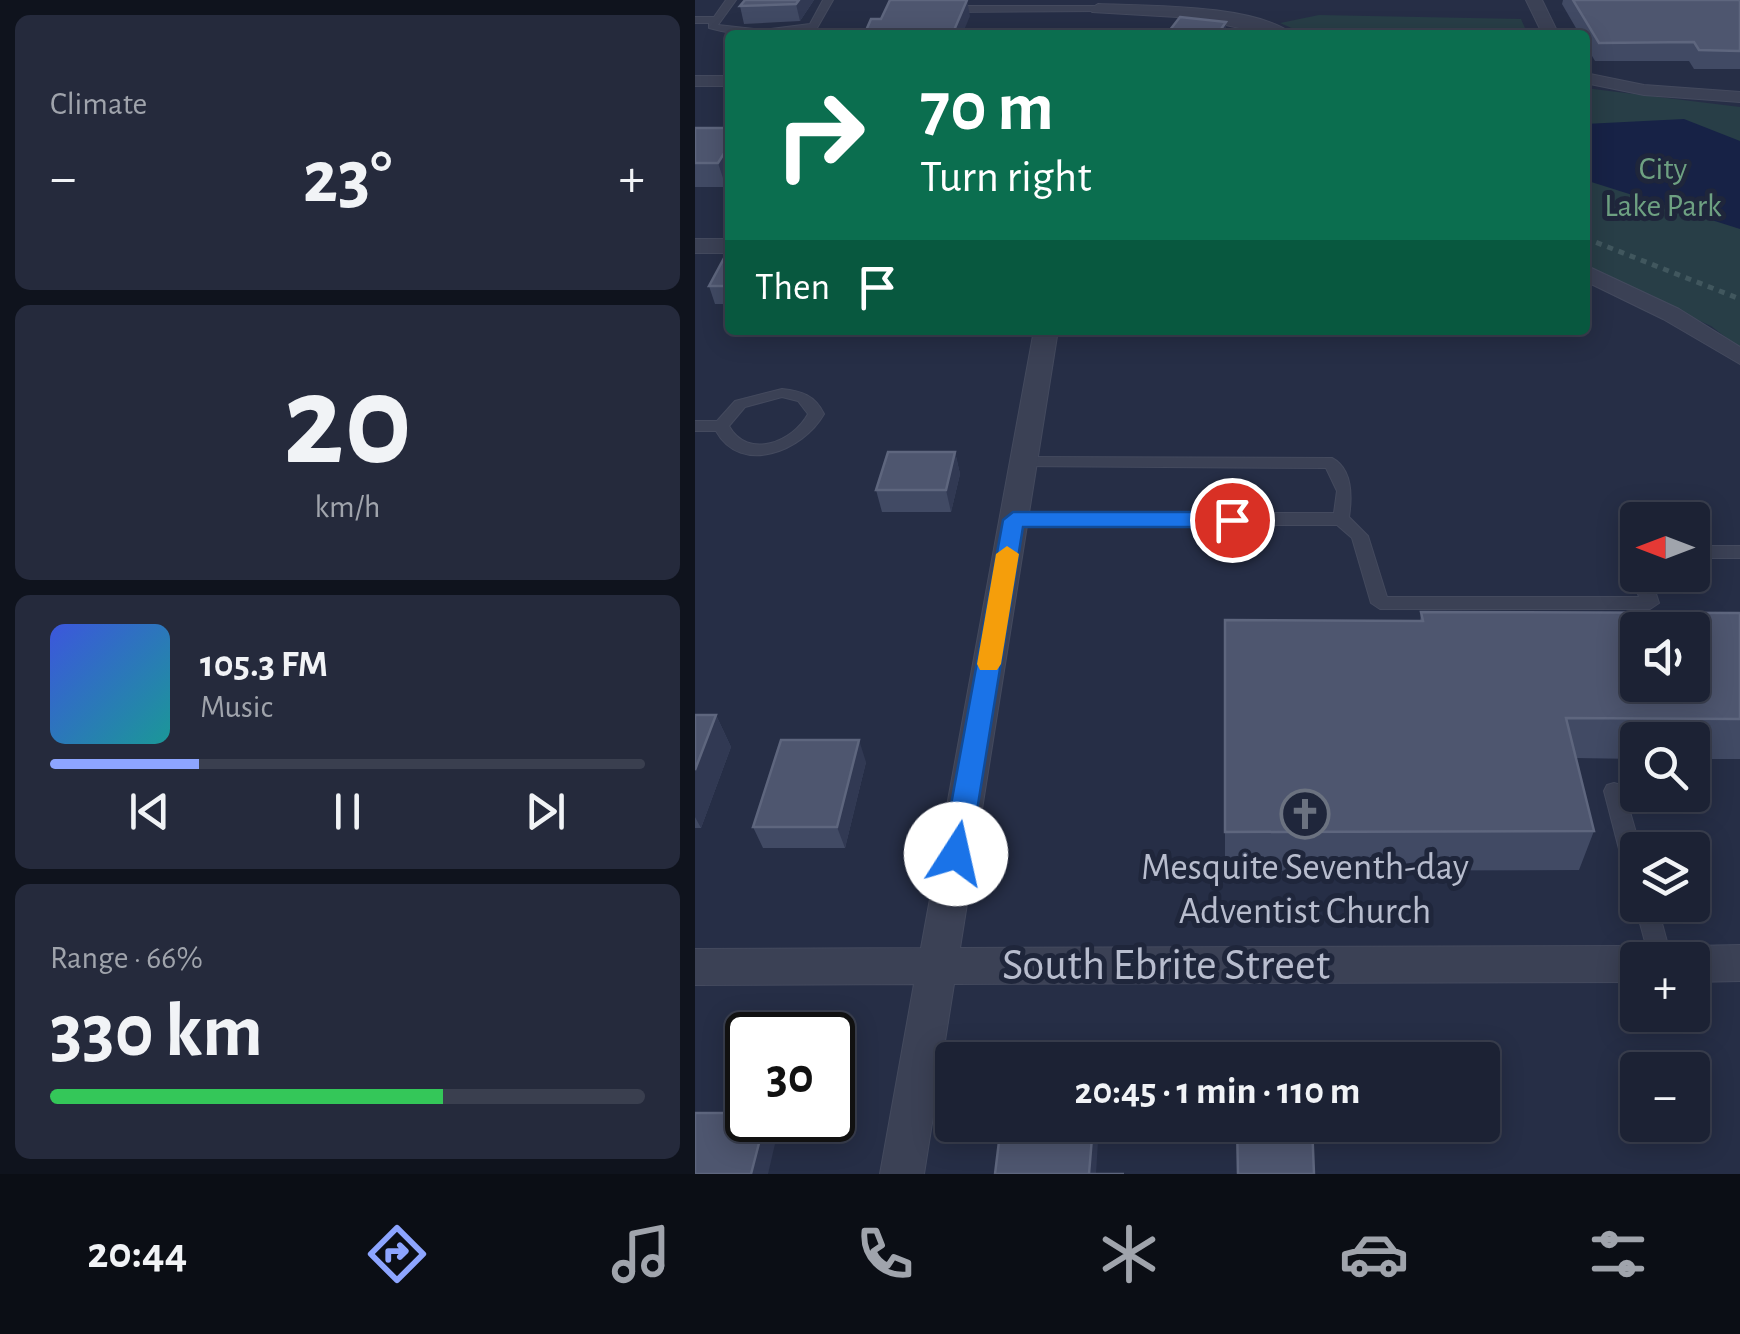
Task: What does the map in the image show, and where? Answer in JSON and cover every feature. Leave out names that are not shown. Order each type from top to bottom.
[{"type":"street","points":[[1534,0],[1549,30]]},
{"type":"street","points":[[1099,11],[1207,16],[1275,30]]},
{"type":"street","points":[[1590,79],[1644,90],[1740,97]]},
{"type":"street","points":[[695,81],[725,81]]},
{"type":"street","points":[[695,246],[725,246]]},
{"type":"street","points":[[1590,274],[1671,314],[1740,358]]},
{"type":"street","points":[[902,1174],[1045,335]]},
{"type":"street","name":"South Ebrite Street","points":[[695,967],[1620,964]]},
{"type":"street","points":[[1710,964],[1740,964]]},
{"type":"lane","points":[[725,30],[711,26],[731,0]]},
{"type":"lane","points":[[801,30],[814,26],[828,0]]},
{"type":"lane","points":[[945,9],[1099,11]]},
{"type":"lane","points":[[695,20],[716,20]]},
{"type":"lane","points":[[695,426],[721,426],[740,404],[768,394],[807,399],[816,414],[805,433],[778,447],[734,445],[725,438],[721,426]]},
{"type":"lane","points":[[1023,462],[1332,464],[1345,490],[1341,520]]},
{"type":"lane","points":[[1013,520],[1341,520],[1360,536],[1381,603],[1651,602],[1647,592]]},
{"type":"lane","points":[[1710,552],[1740,552]]},
{"type":"lane","points":[[1614,791],[1625,832]]},
{"type":"path","points":[[1590,240],[1740,299]]},
{"type":"green space","points":[[1319,15],[1521,19],[1526,30],[1296,30],[1280,23]]},
{"type":"green space","name":"City Lake Park","points":[[1590,89],[1740,107],[1740,348],[1711,326],[1590,271]]},
{"type":"water","points":[[1684,119],[1740,141],[1740,229],[1590,182],[1590,124]]},
{"type":"building","points":[[745,0],[799,0],[796,4],[740,6]]},
{"type":"building","points":[[890,0],[967,0],[954,30],[866,30],[871,19],[881,19]]},
{"type":"building","points":[[1573,0],[1740,0],[1740,51],[1699,50],[1694,42],[1599,43]]},
{"type":"building","points":[[1180,17],[1226,22],[1220,30],[1170,30]]},
{"type":"building","points":[[695,128],[725,128],[725,152],[718,163],[695,163]]},
{"type":"building","points":[[725,256],[725,286],[709,286]]},
{"type":"building","points":[[888,452],[955,452],[946,490],[876,490]]},
{"type":"building","name":"Mesquite Seventh-day Adventist Church","points":[[1421,612],[1620,613],[1620,702],[1710,702],[1710,613],[1740,613],[1740,719],[1566,718],[1594,831],[1225,832],[1225,620],[1423,621]]},
{"type":"building","points":[[695,715],[716,715],[695,770]]},
{"type":"building","points":[[781,740],[859,740],[837,827],[753,827]]},
{"type":"building","points":[[695,1113],[725,1113],[725,1142],[759,1142],[751,1174],[695,1174]]},
{"type":"building","points":[[999,1142],[1092,1142],[1089,1174],[995,1174]]},
{"type":"building","points":[[1237,1142],[1313,1142],[1314,1174],[1238,1174]]},
{"type":"slow traffic","points":[[989,664],[1007,554]]},
{"type":"place","name":"Mesquite Seventh-day Adventist Church","points":[[1305,814]]},
{"type":"route","points":[[956,854],[1013,520],[1232,520]]}]
